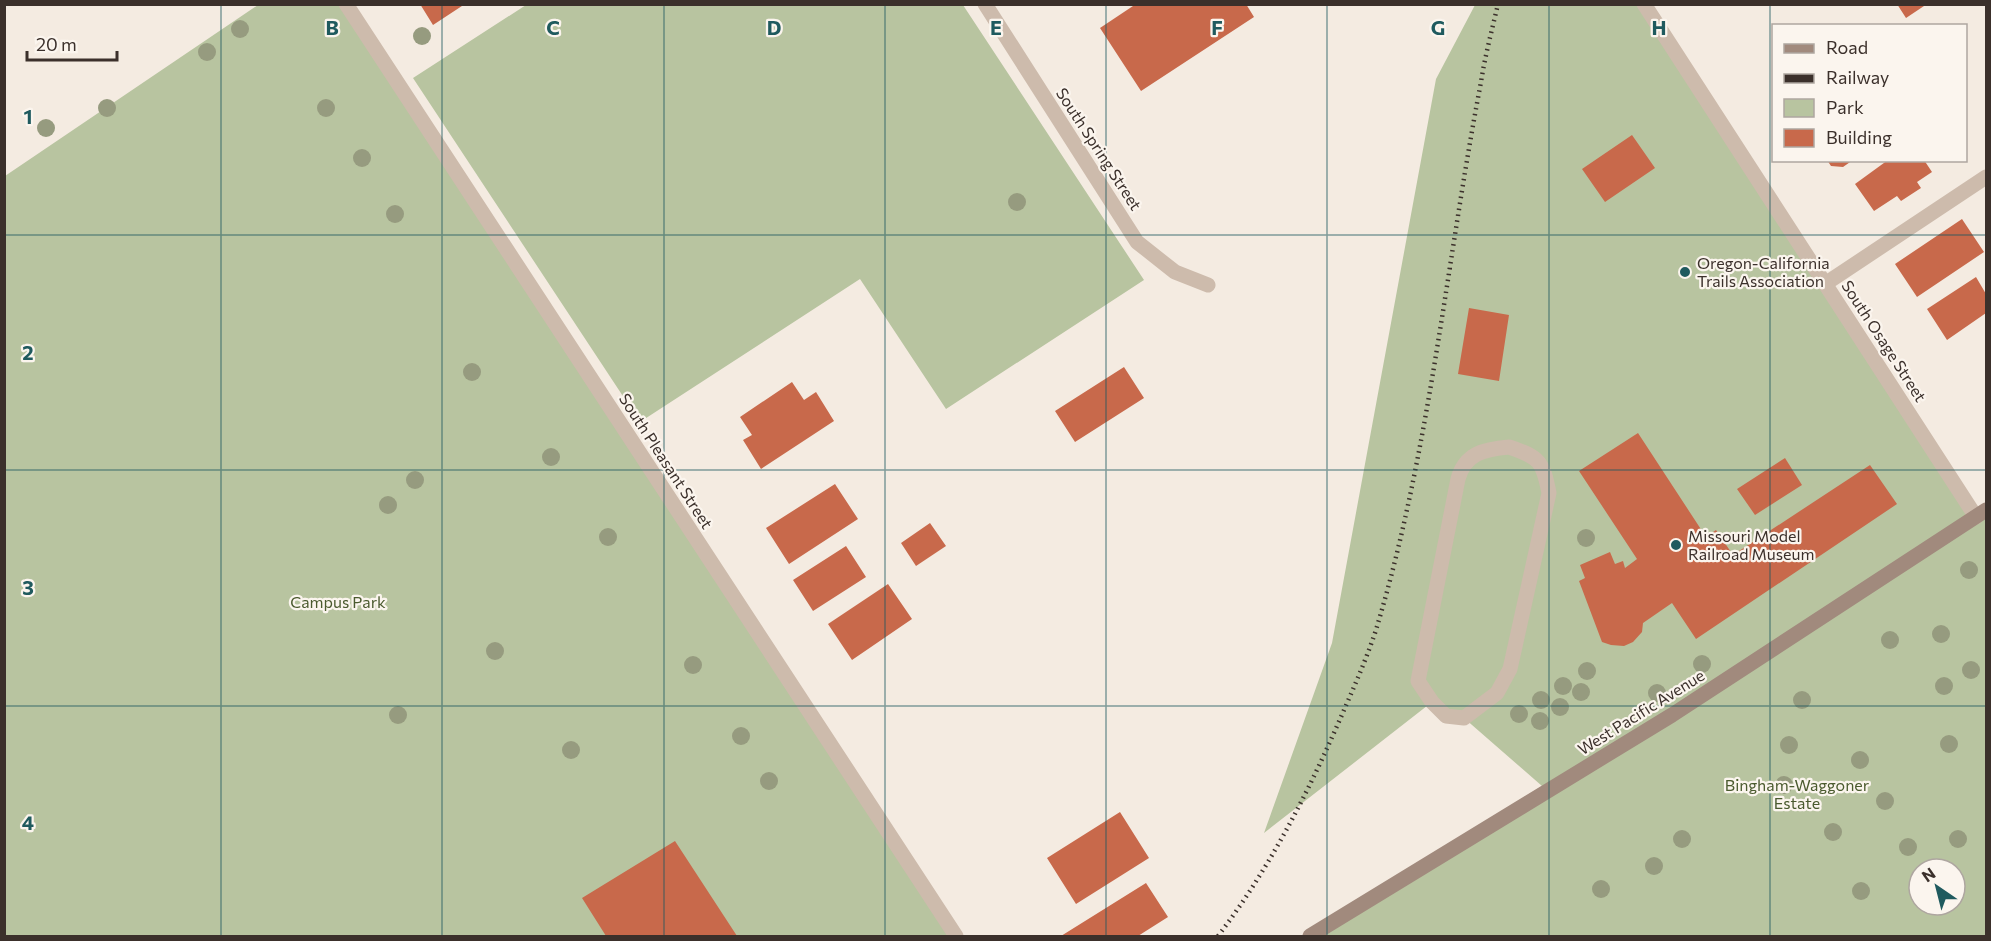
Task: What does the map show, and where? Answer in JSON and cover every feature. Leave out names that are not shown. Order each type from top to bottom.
[{"type":"street","name":"South Pleasant Street","points":[[346,4],[956,936]]},
{"type":"street","name":"South Spring Street","points":[[985,4],[1137,242],[1175,272],[1208,285]]},
{"type":"street","name":"South Osage Street","points":[[1644,4],[1825,284],[1981,513]]},
{"type":"street","points":[[1825,284],[1986,177]]},
{"type":"street","points":[[1509,447],[1530,454],[1545,470],[1549,493],[1510,669],[1497,693],[1464,718],[1446,716],[1432,702],[1418,681],[1461,467],[1473,456],[1489,449],[1509,447]]},
{"type":"street","name":"West Pacific Avenue","points":[[1310,936],[1672,715],[1981,513]]},
{"type":"green space","name":"Campus Park","points":[[258,5],[346,5],[956,936],[5,936],[5,176]]},
{"type":"green space","points":[[526,5],[963,5],[1144,280],[946,409],[860,279],[640,422],[413,78]]},
{"type":"green space","name":"Bingham-Waggoner Estate","points":[[1475,5],[1644,5],[1975,514],[1986,508],[1986,936],[1303,936],[1542,786],[1464,718],[1432,702],[1264,833],[1332,643],[1436,79]]},
{"type":"building","points":[[420,4],[465,4],[433,25]]},
{"type":"building","points":[[1136,4],[1246,4],[1254,17],[1141,91],[1100,28]]},
{"type":"building","points":[[1897,4],[1927,4],[1906,18]]},
{"type":"building","points":[[1632,135],[1655,168],[1605,202],[1582,169]]},
{"type":"building","points":[[1828,162],[1850,162],[1843,167],[1831,166]]},
{"type":"building","points":[[1885,162],[1925,162],[1932,172],[1917,182],[1921,188],[1901,201],[1897,196],[1874,211],[1855,184]]},
{"type":"building","points":[[1962,219],[1984,252],[1917,297],[1895,264]]},
{"type":"building","points":[[1976,277],[1986,294],[1986,313],[1947,340],[1927,309]]},
{"type":"building","points":[[1469,308],[1509,315],[1499,381],[1458,374]]},
{"type":"building","points":[[1124,367],[1144,398],[1075,442],[1055,411]]},
{"type":"building","points":[[792,382],[804,400],[816,392],[834,421],[761,469],[743,440],[752,435],[740,417]]},
{"type":"building","name":"Missouri Model Railroad Museum","points":[[1638,433],[1706,537],[1716,530],[1733,555],[1870,465],[1897,504],[1696,639],[1672,603],[1643,623],[1642,632],[1633,642],[1624,646],[1611,645],[1602,642],[1579,581],[1585,578],[1580,565],[1610,552],[1615,564],[1623,561],[1625,568],[1637,559],[1579,471]]},
{"type":"building","name":"Missouri Model Railroad Museum","points":[[1785,458],[1802,485],[1755,515],[1737,489]]},
{"type":"building","points":[[835,484],[858,519],[789,564],[766,528]]},
{"type":"building","points":[[930,523],[946,546],[916,566],[901,543]]},
{"type":"building","points":[[846,546],[866,577],[813,611],[793,580]]},
{"type":"building","points":[[888,584],[912,619],[852,660],[828,624]]},
{"type":"building","points":[[1120,812],[1149,858],[1076,904],[1047,858]]},
{"type":"building","points":[[675,841],[737,936],[606,936],[582,898]]},
{"type":"building","points":[[1146,883],[1168,917],[1138,936],[1061,936]]},
{"type":"railway","points":[[1218,936],[1269,861],[1298,808],[1325,753],[1376,630],[1395,563],[1424,426],[1484,62],[1498,4]]},
{"type":"place","name":"Oregon-California Trails Association","points":[[1685,272]]},
{"type":"place","name":"Missouri Model Railroad Museum","points":[[1676,545]]}]
